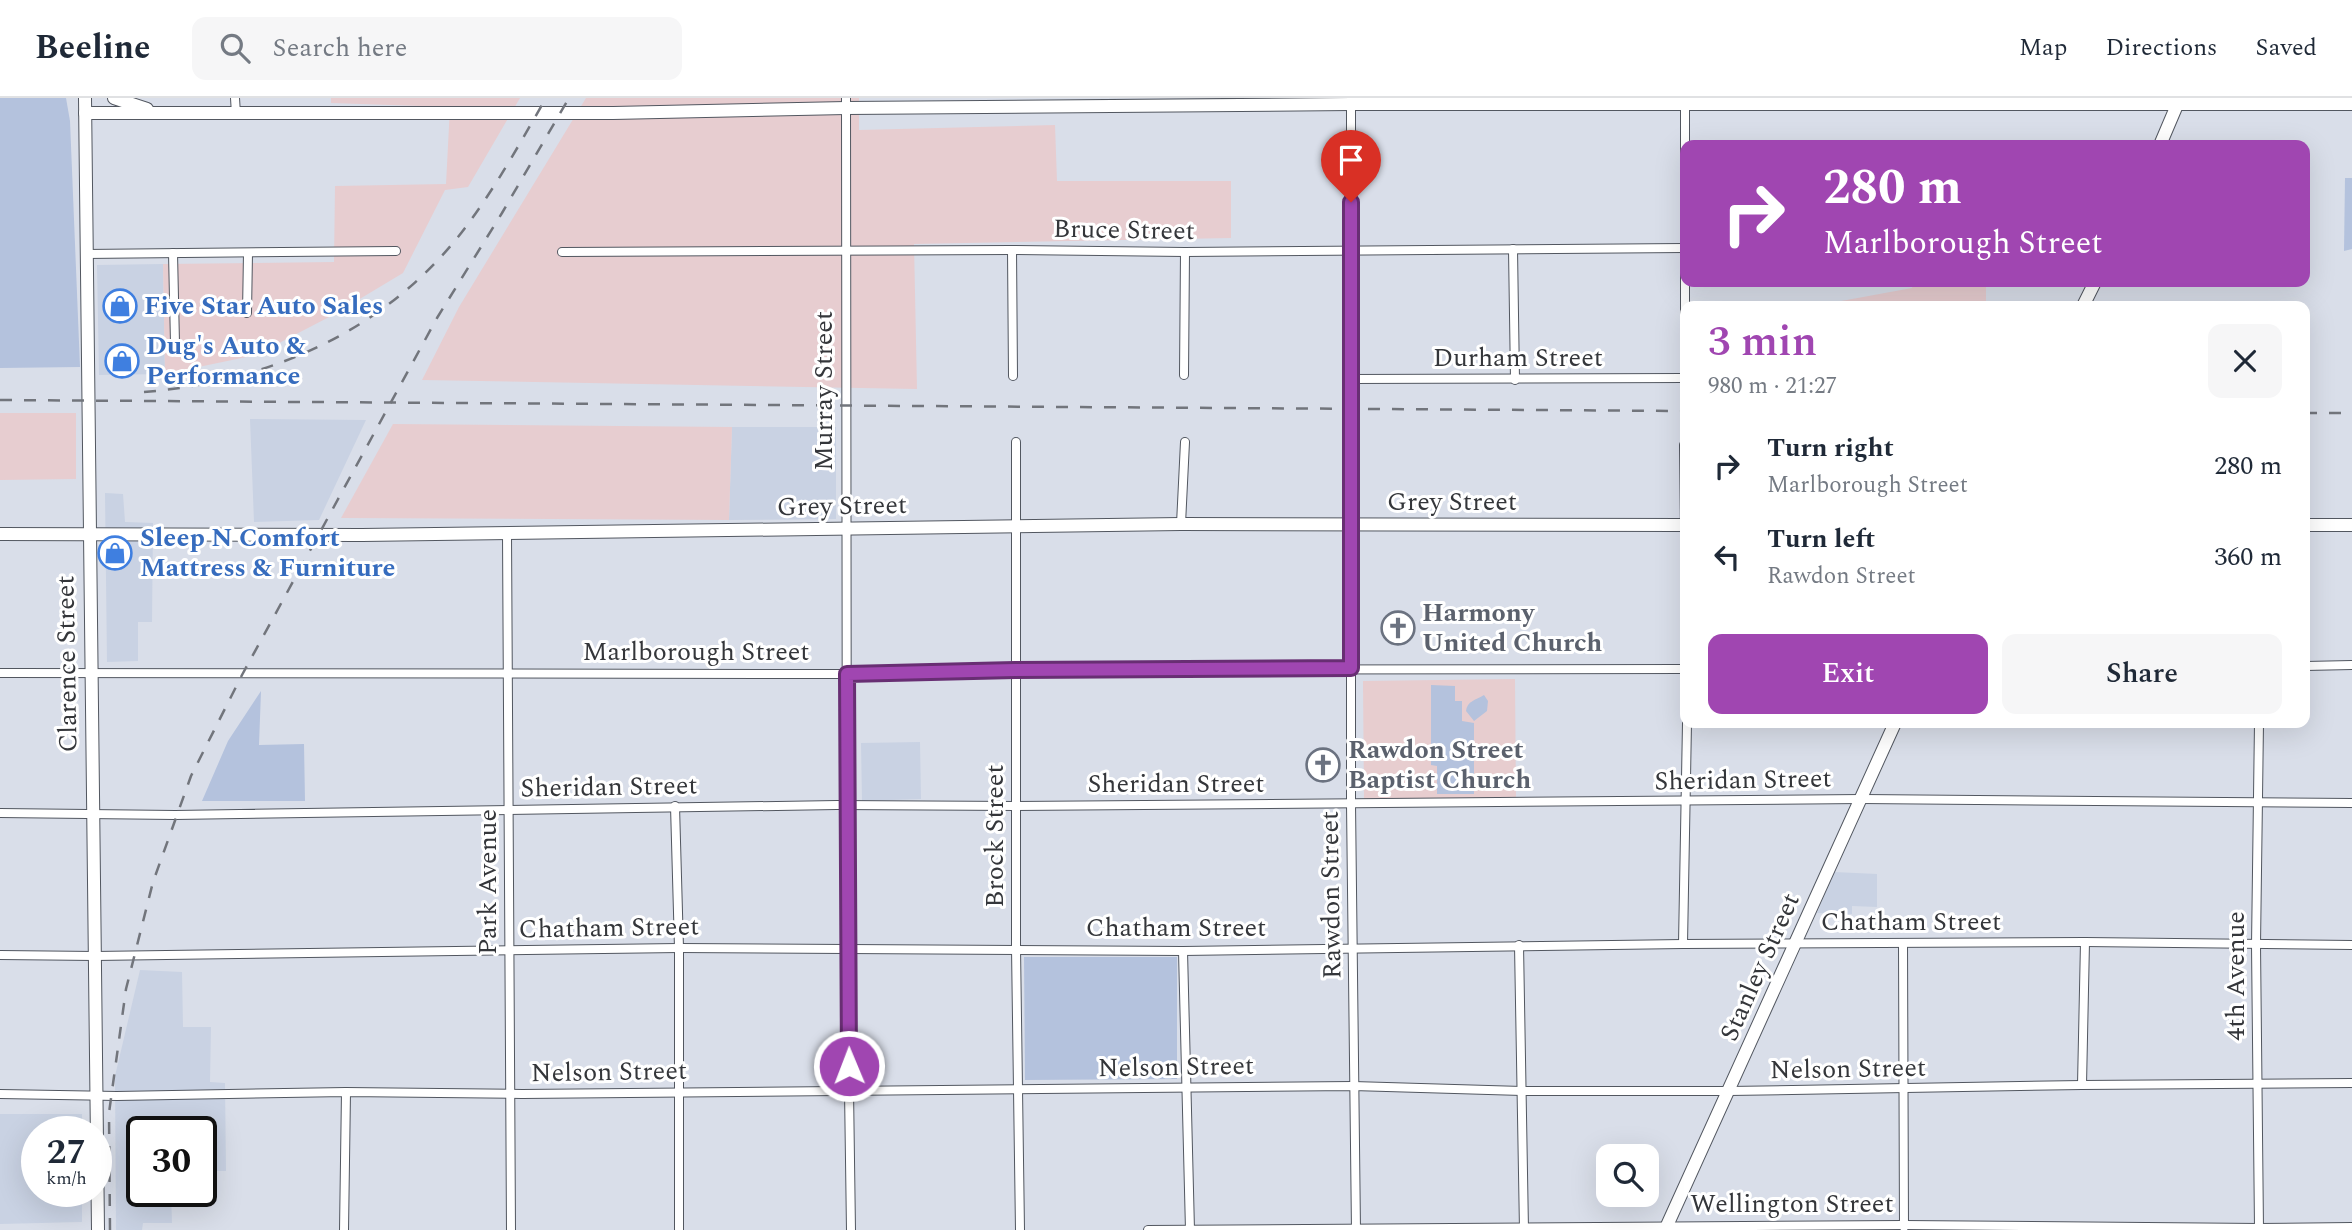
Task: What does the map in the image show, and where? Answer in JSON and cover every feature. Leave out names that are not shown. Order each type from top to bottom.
[{"type":"main road","points":[[78,98],[85,113],[236,114],[613,113],[846,103],[1351,101],[1685,104],[2180,100],[2352,104]]},
{"type":"main road","name":"Clarence Street","points":[[85,98],[98,1230]]},
{"type":"main road","points":[[114,98],[161,113]]},
{"type":"main road","points":[[2162,140],[2180,100]]},
{"type":"main road","name":"Grey Street","points":[[0,534],[508,534],[1181,524],[1680,525]]},
{"type":"main road","points":[[2310,525],[2352,525]]},
{"type":"main road","name":"Stanley Street","points":[[1666,1228],[1893,728]]},
{"type":"street","points":[[235,98],[236,114]]},
{"type":"street","name":"Rawdon Street","points":[[1351,101],[1351,804],[1356,1229]]},
{"type":"street","name":"Murray Street","points":[[846,103],[850,1230]]},
{"type":"street","points":[[1685,104],[1685,140]]},
{"type":"street","name":"Bruce Street","points":[[562,253],[1680,248]]},
{"type":"street","points":[[1513,249],[1514,380]]},
{"type":"street","points":[[1012,250],[1013,376]]},
{"type":"street","points":[[85,254],[396,251]]},
{"type":"street","points":[[1184,375],[1185,252]]},
{"type":"street","points":[[173,253],[175,343]]},
{"type":"street","points":[[247,313],[248,253]]},
{"type":"street","name":"Durham Street","points":[[1350,379],[1680,379]]},
{"type":"street","name":"Brock Street","points":[[1016,442],[1016,948],[1020,1230]]},
{"type":"street","points":[[1181,524],[1185,442]]},
{"type":"street","name":"Park Avenue","points":[[508,534],[511,1230]]},
{"type":"street","points":[[2310,666],[2352,665]]},
{"type":"street","name":"Marlborough Street","points":[[0,673],[847,674],[1015,670],[1680,669]]},
{"type":"street","points":[[1683,944],[1687,728]]},
{"type":"street","name":"4th Avenue","points":[[2259,728],[2256,945],[2259,1228]]},
{"type":"street","name":"Sheridan Street","points":[[0,813],[176,815],[676,806],[1862,799],[2352,803]]},
{"type":"street","points":[[676,806],[679,1230]]},
{"type":"street","points":[[2082,1085],[2085,942]]},
{"type":"street","name":"Chatham Street","points":[[0,955],[678,948],[1183,951],[1795,943],[2352,945]]},
{"type":"street","points":[[1903,943],[1904,1227]]},
{"type":"street","points":[[1519,945],[1524,1229]]},
{"type":"street","points":[[1183,951],[1190,1230]]},
{"type":"street","name":"Nelson Street","points":[[0,1094],[510,1094],[1353,1086],[1522,1091],[1729,1091],[2352,1083]]},
{"type":"street","points":[[344,1230],[346,1092]]},
{"type":"street","name":"Wellington Street","points":[[1148,1230],[2352,1227]]},
{"type":"shaded area","points":[[0,98],[66,98],[70,121],[80,367],[0,368]]},
{"type":"shaded area","points":[[331,98],[520,98],[468,187],[445,190],[403,273],[333,315],[256,355],[165,374],[163,264],[334,262],[335,186],[446,184],[450,107],[331,103]]},
{"type":"shaded area","points":[[586,98],[859,98],[859,130],[1055,125],[1057,181],[1231,181],[1231,238],[914,244],[917,389],[422,380],[459,307]]},
{"type":"shaded area","points":[[2345,178],[2352,178],[2352,249],[2344,251]]},
{"type":"shaded area","points":[[163,264],[165,374],[99,375],[97,265]]},
{"type":"shaded area","points":[[1986,287],[1986,301],[1841,301],[1912,288]]},
{"type":"shaded area","points":[[0,413],[76,413],[76,479],[0,480]]},
{"type":"shaded area","points":[[250,419],[366,420],[319,520],[254,522]]},
{"type":"shaded area","points":[[393,424],[732,427],[729,520],[341,518]]},
{"type":"shaded area","points":[[732,427],[836,427],[836,519],[729,520]]},
{"type":"shaded area","points":[[105,493],[123,494],[125,522],[153,523],[152,622],[138,622],[138,661],[107,662]]},
{"type":"shaded area","points":[[1515,679],[1516,799],[1364,800],[1363,681]]},
{"type":"shaded area","points":[[1431,685],[1455,686],[1455,701],[1462,701],[1462,721],[1474,723],[1474,794],[1437,794],[1437,766],[1431,765]]},
{"type":"shaded area","points":[[261,691],[259,745],[304,744],[305,801],[202,801],[228,741]]},
{"type":"shaded area","points":[[1484,695],[1488,701],[1487,711],[1474,721],[1466,711],[1468,705]]},
{"type":"shaded area","points":[[920,742],[921,799],[862,801],[861,743]]},
{"type":"shaded area","points":[[1834,872],[1877,874],[1877,907],[1852,906],[1852,914],[1817,913]]},
{"type":"shaded area","points":[[1024,957],[1177,957],[1177,1079],[1025,1080]]},
{"type":"shaded area","points":[[140,970],[182,972],[183,1027],[211,1027],[210,1082],[225,1083],[226,1171],[217,1171],[217,1116],[126,1116],[126,1207],[171,1207],[172,1223],[143,1223],[142,1230],[116,1230],[115,1076]]},
{"type":"shaded area","points":[[0,1114],[82,1114],[21,1116],[21,1207],[82,1207],[82,1222],[0,1224]]},
{"type":"railway","points":[[144,392],[234,377],[276,364],[318,347],[357,326],[393,301],[427,271],[458,237],[505,169],[546,98]]},
{"type":"railway","points":[[110,1230],[109,1113],[126,989],[153,882],[191,776],[242,675],[437,318],[569,98]]},
{"type":"railway","points":[[0,400],[1680,411]]},
{"type":"railway","points":[[2310,413],[2352,413]]},
{"type":"place","name":"Five Star Auto Sales","points":[[120,306]]},
{"type":"place","name":"Dug's Auto & Performance","points":[[122,361]]},
{"type":"place","name":"Sleep N Comfort Mattress & Furniture","points":[[115,553]]},
{"type":"place","name":"Harmony United Church","points":[[1398,628]]},
{"type":"place","name":"Rawdon Street Baptist Church","points":[[1323,765]]},
{"type":"route","points":[[849,1066],[847,674],[1351,668],[1351,202]]}]
